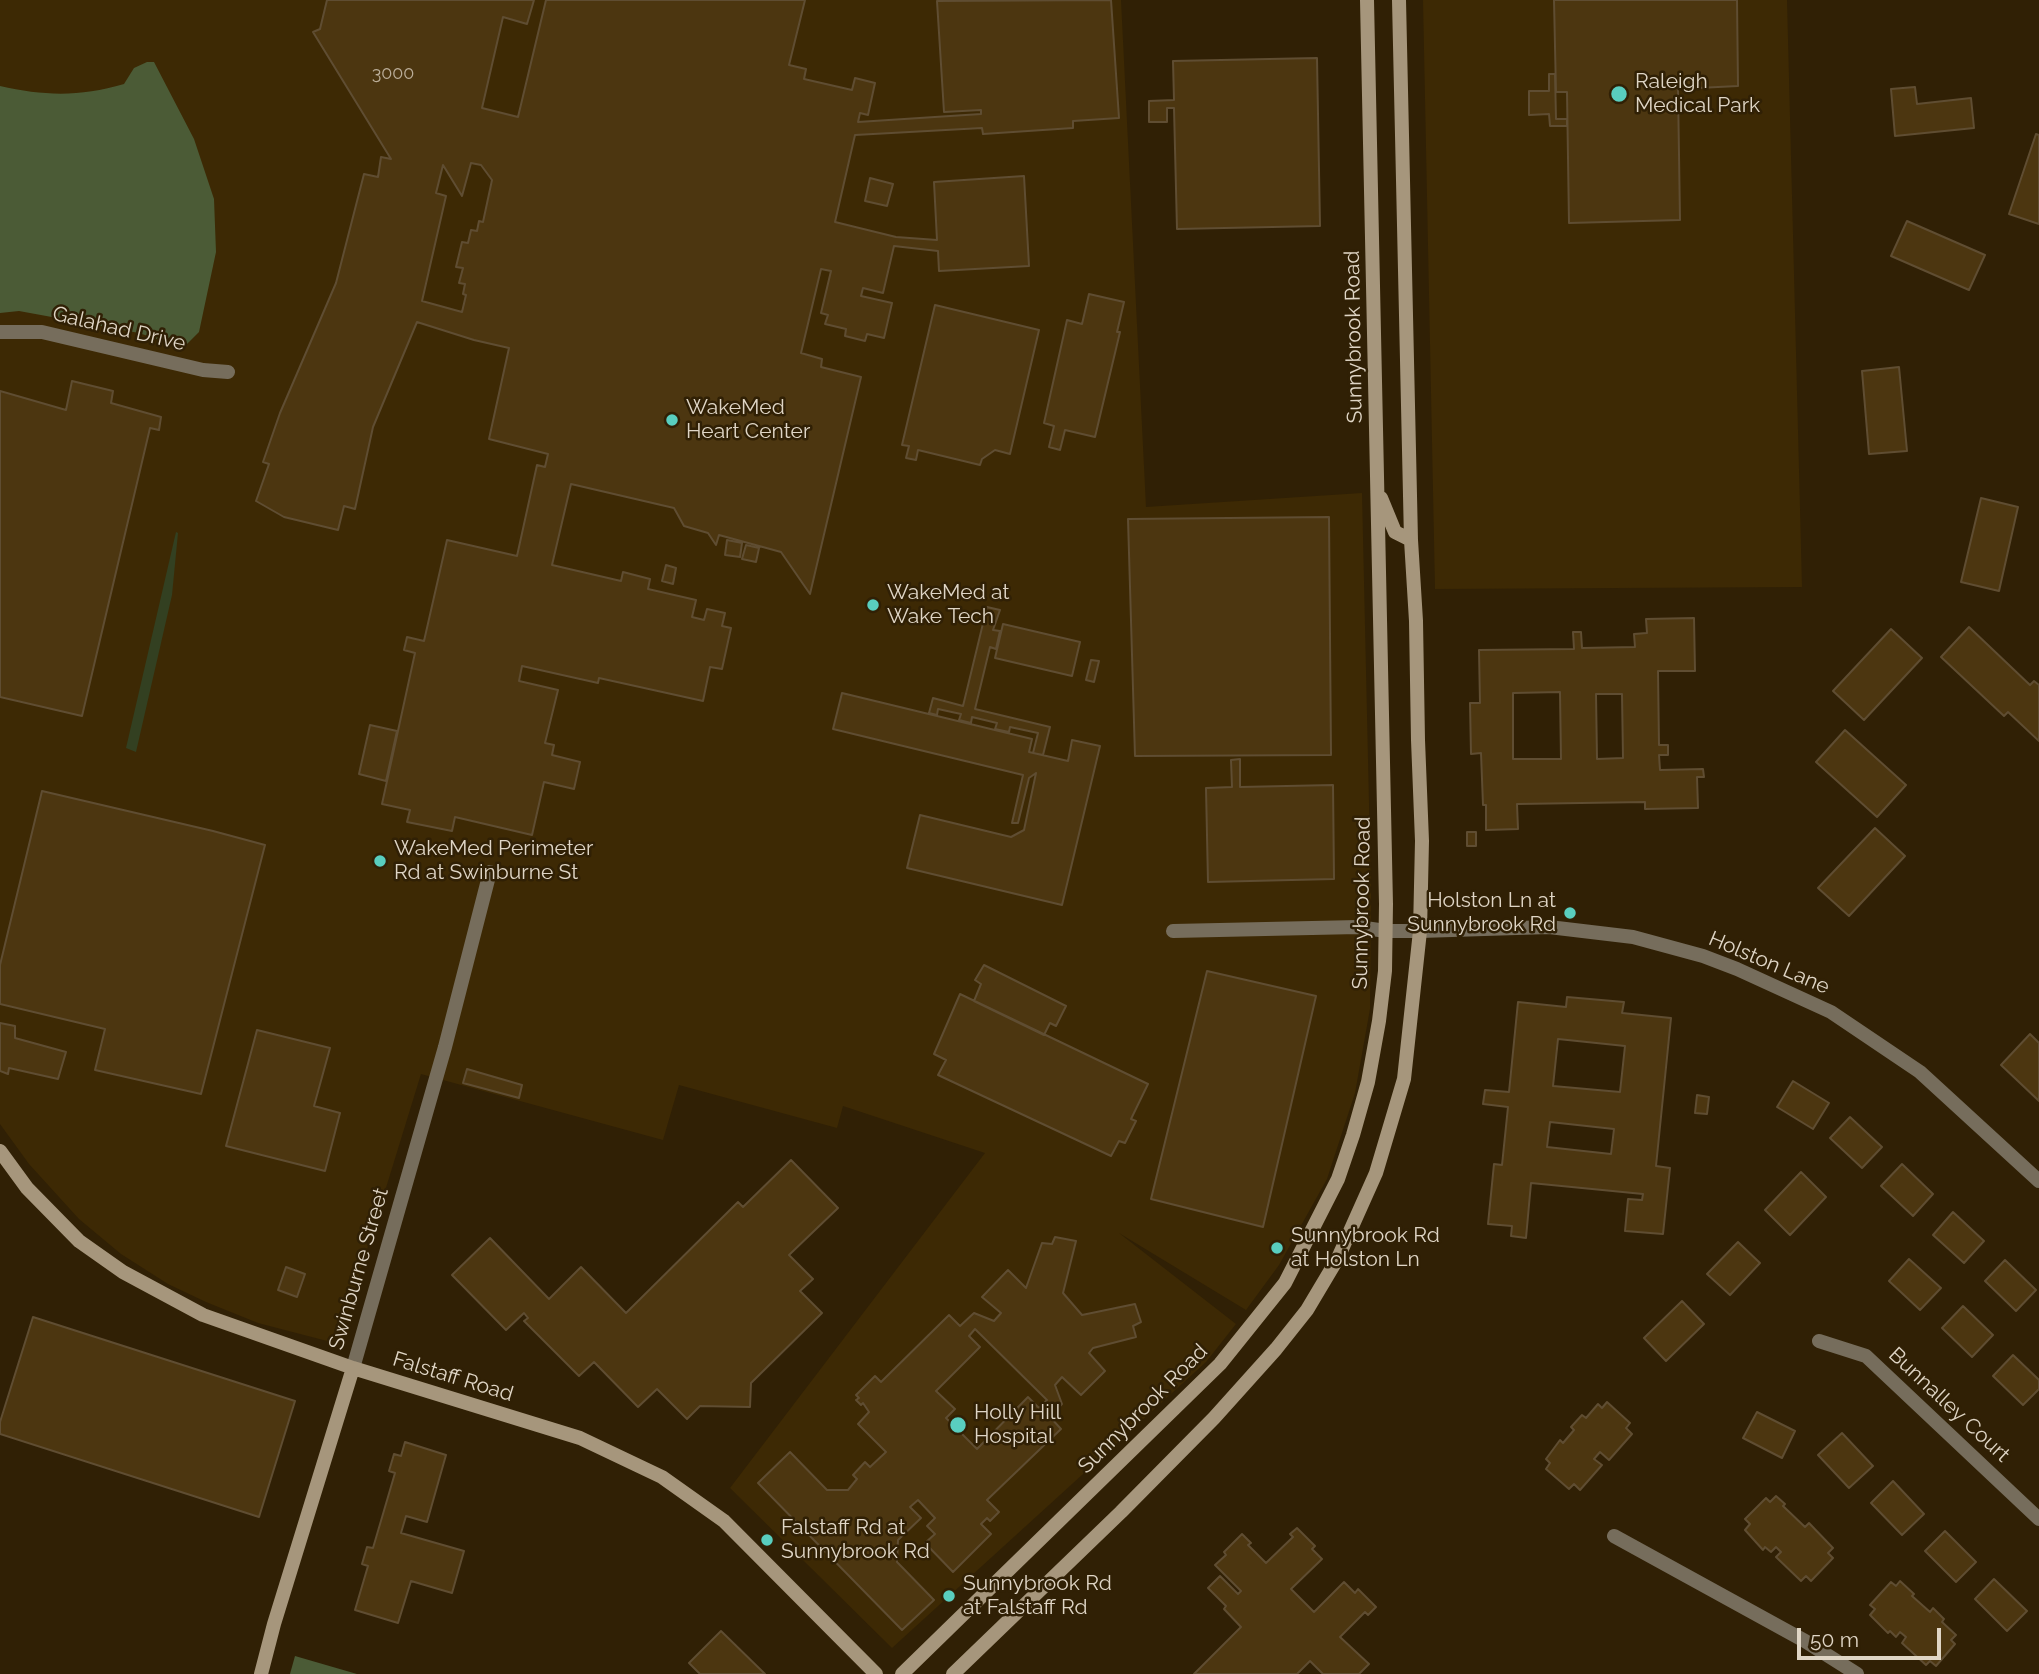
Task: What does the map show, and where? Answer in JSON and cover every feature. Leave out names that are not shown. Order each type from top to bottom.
[{"type":"main road","name":"Sunnybrook Road","points":[[902,1674],[1220,1364],[1285,1283],[1338,1179],[1368,1082],[1385,971],[1386,931],[1367,0]]},
{"type":"main road","points":[[953,1674],[1179,1453],[1269,1357],[1307,1310],[1338,1258],[1376,1173],[1404,1079],[1420,932],[1422,841],[1411,540],[1399,0]]},
{"type":"main road","points":[[1378,490],[1395,532],[1411,540]]},
{"type":"main road","name":"Falstaff Road","points":[[0,1151],[27,1188],[79,1241],[123,1272],[203,1315],[353,1368],[580,1438],[662,1477],[724,1521],[876,1674]]},
{"type":"main road","name":"Swinburne Street","points":[[261,1674],[353,1368]]},
{"type":"street","name":"Galahad Drive","points":[[0,332],[42,332],[203,370],[228,372]]},
{"type":"street","name":"Swinburne Street","points":[[353,1368],[445,1047],[489,872]]},
{"type":"street","name":"Holston Lane","points":[[1172,931],[1358,927],[1420,932],[1549,928],[1633,937],[1703,956],[1831,1012],[1920,1072],[2039,1181]]},
{"type":"street","name":"Bunnalley Court","points":[[1819,1341],[1866,1356],[2039,1518]]},
{"type":"street","points":[[1614,1536],[1805,1641],[1857,1674]]},
{"type":"shaded area","points":[[0,0],[1121,0],[1146,507],[1362,493],[1371,892],[1370,1009],[1355,1093],[1327,1179],[1279,1265],[1246,1310],[1119,1233],[1236,1324],[1206,1362],[892,1648],[730,1488],[985,1153],[843,1106],[837,1128],[679,1085],[663,1140],[421,1074],[341,1334],[331,1342],[258,1323],[206,1302],[168,1284],[121,1254],[79,1219],[29,1164],[0,1124]]},
{"type":"shaded area","points":[[1423,0],[1787,0],[1802,587],[1435,589]]},
{"type":"green space","points":[[154,62],[194,139],[214,199],[216,252],[199,332],[183,348],[139,333],[19,311],[0,313],[0,86],[62,94],[92,91],[124,84],[134,68]]},
{"type":"green space","points":[[176,532],[172,595],[136,752],[126,748]]},
{"type":"green space","points":[[295,1656],[357,1674],[290,1674]]},
{"type":"building","name":"WakeMed Heart Center","points":[[327,0],[534,0],[527,24],[503,17],[482,108],[518,117],[546,0],[805,0],[789,65],[806,69],[804,79],[852,90],[855,78],[875,83],[868,115],[860,113],[858,122],[981,114],[981,110],[944,112],[937,1],[1111,0],[1119,118],[1073,121],[1073,128],[983,134],[982,128],[855,135],[835,222],[896,237],[937,240],[934,182],[1024,176],[1029,266],[939,271],[938,251],[894,246],[883,293],[863,288],[861,296],[892,303],[884,338],[867,334],[865,341],[845,336],[846,329],[825,324],[828,315],[821,313],[831,271],[821,269],[801,353],[822,359],[821,367],[861,377],[810,594],[781,552],[719,535],[716,545],[708,533],[684,526],[674,508],[571,484],[552,565],[621,581],[623,572],[650,579],[648,589],[696,600],[692,617],[704,620],[707,609],[725,613],[722,626],[731,628],[722,669],[710,667],[703,701],[599,678],[598,683],[522,666],[519,681],[558,690],[545,743],[554,745],[552,755],[580,762],[574,789],[544,782],[532,835],[455,817],[452,831],[407,822],[410,810],[382,804],[415,653],[404,650],[407,637],[424,641],[447,540],[517,556],[537,465],[545,467],[548,454],[489,439],[509,348],[417,322],[373,427],[355,509],[344,506],[338,530],[284,517],[256,501],[269,464],[263,462],[280,413],[336,283],[364,174],[378,177],[381,157],[391,159],[313,32],[320,29]],"holes":[[[471,163],[481,165],[492,180],[483,222],[479,221],[477,231],[471,230],[468,243],[462,242],[456,267],[463,268],[459,283],[465,284],[463,294],[466,295],[462,312],[422,301],[446,196],[436,193],[443,165],[462,196]]]},
{"type":"building","points":[[1554,0],[1737,0],[1738,86],[1678,89],[1680,220],[1569,223],[1567,92],[1556,92]]},
{"type":"building","points":[[1317,58],[1320,226],[1177,229],[1174,108],[1167,108],[1167,122],[1149,122],[1149,101],[1174,100],[1173,61]]},
{"type":"building","points":[[1549,74],[1555,74],[1556,119],[1567,119],[1567,126],[1550,126],[1549,114],[1529,115],[1529,91],[1549,91]]},
{"type":"building","points":[[1915,87],[1917,104],[1971,98],[1974,128],[1895,136],[1891,89]]},
{"type":"building","points":[[2036,134],[2039,135],[2039,224],[2009,214]]},
{"type":"building","points":[[870,178],[893,184],[887,206],[865,201]]},
{"type":"building","points":[[1907,221],[1985,255],[1969,290],[1891,256]]},
{"type":"building","points":[[1089,294],[1124,302],[1117,332],[1120,332],[1095,437],[1065,430],[1060,450],[1049,447],[1054,426],[1044,423],[1067,320],[1082,324]]},
{"type":"building","points":[[935,305],[1039,330],[1010,454],[995,450],[982,459],[980,465],[918,450],[916,460],[906,458],[909,446],[902,445]]},
{"type":"building","points":[[1899,367],[1907,451],[1869,454],[1862,371]]},
{"type":"building","points":[[72,381],[113,391],[111,403],[161,417],[159,430],[150,428],[82,716],[0,697],[0,391],[66,410]]},
{"type":"building","points":[[1981,498],[2018,507],[1999,591],[1961,582]]},
{"type":"building","points":[[1329,517],[1331,755],[1135,756],[1128,519]]},
{"type":"building","points":[[727,540],[742,543],[740,557],[725,555]]},
{"type":"building","points":[[746,545],[759,548],[756,562],[742,559]]},
{"type":"building","points":[[666,565],[676,568],[673,584],[662,581]]},
{"type":"building","points":[[987,607],[1000,610],[993,630],[1000,631],[996,649],[990,647],[975,709],[1050,727],[1043,755],[1033,753],[1038,733],[1010,727],[1009,732],[995,729],[997,723],[972,717],[971,723],[959,720],[961,714],[938,709],[937,715],[929,713],[933,698],[963,706]]},
{"type":"building","points":[[1694,618],[1695,671],[1658,671],[1659,745],[1668,745],[1668,755],[1659,755],[1660,770],[1703,769],[1704,777],[1697,777],[1698,808],[1645,809],[1645,802],[1517,804],[1518,829],[1486,830],[1481,753],[1471,754],[1470,703],[1480,703],[1479,650],[1574,649],[1573,632],[1581,632],[1582,648],[1635,647],[1634,634],[1647,633],[1646,619]],"holes":[[[1560,692],[1561,759],[1513,759],[1513,693]],[[1596,694],[1622,694],[1623,758],[1597,759]]]},
{"type":"building","points":[[1003,624],[1080,642],[1072,676],[995,658]]},
{"type":"building","points":[[1969,627],[2030,685],[2034,681],[2039,685],[2039,741],[2008,712],[2004,716],[1941,657]]},
{"type":"building","points":[[1891,629],[1922,658],[1864,720],[1833,691]]},
{"type":"building","points":[[1091,660],[1099,661],[1094,682],[1086,680]]},
{"type":"building","points":[[842,693],[1032,739],[1029,752],[1068,761],[1072,740],[1100,746],[1062,905],[907,868],[920,815],[1011,837],[1024,830],[1036,773],[1029,778],[1018,823],[1012,823],[1023,775],[833,729]]},
{"type":"building","points":[[370,725],[397,731],[386,781],[359,774]]},
{"type":"building","points":[[1845,730],[1906,785],[1877,817],[1816,762]]},
{"type":"building","points":[[1240,759],[1240,787],[1333,785],[1334,879],[1208,882],[1206,788],[1232,787],[1231,760]]},
{"type":"building","points":[[42,791],[265,845],[201,1094],[95,1070],[105,1029],[0,1004],[0,965]]},
{"type":"building","points":[[1875,828],[1905,856],[1849,916],[1818,888]]},
{"type":"building","points":[[1467,832],[1476,832],[1476,846],[1467,846]]},
{"type":"building","points":[[984,965],[1066,1006],[1056,1026],[1050,1023],[1044,1035],[974,1001],[981,984],[975,980]]},
{"type":"building","points":[[1207,971],[1316,996],[1263,1227],[1151,1199]]},
{"type":"building","points":[[960,994],[1148,1084],[1131,1119],[1136,1121],[1125,1143],[1119,1141],[1111,1156],[938,1075],[946,1060],[934,1054]]},
{"type":"building","points":[[1567,997],[1624,1002],[1622,1013],[1671,1018],[1656,1166],[1670,1168],[1663,1234],[1625,1231],[1628,1199],[1642,1200],[1643,1194],[1531,1183],[1526,1238],[1511,1236],[1512,1226],[1488,1224],[1494,1164],[1502,1165],[1508,1107],[1483,1104],[1485,1090],[1509,1092],[1518,1002],[1566,1007]],"holes":[[[1558,1039],[1625,1046],[1620,1092],[1553,1086]],[[1550,1122],[1614,1129],[1611,1154],[1547,1147]]]},
{"type":"building","points":[[0,1023],[15,1026],[15,1038],[66,1052],[58,1079],[9,1068],[8,1074],[0,1071]]},
{"type":"building","points":[[257,1030],[330,1048],[314,1106],[340,1113],[325,1171],[226,1146]]},
{"type":"building","points":[[2030,1034],[2039,1043],[2039,1101],[2001,1065]]},
{"type":"building","points":[[467,1069],[522,1085],[519,1098],[463,1083]]},
{"type":"building","points":[[1793,1081],[1829,1103],[1813,1129],[1777,1107]]},
{"type":"building","points":[[1697,1095],[1709,1097],[1707,1114],[1695,1113]]},
{"type":"building","points":[[1850,1117],[1882,1147],[1862,1168],[1830,1138]]},
{"type":"building","points":[[791,1160],[838,1208],[789,1255],[813,1279],[800,1291],[822,1313],[751,1383],[750,1407],[700,1406],[687,1419],[657,1389],[638,1407],[594,1362],[579,1376],[524,1321],[528,1318],[524,1313],[506,1330],[452,1275],[490,1238],[549,1299],[581,1267],[626,1313],[738,1202],[743,1207]]},
{"type":"building","points":[[1902,1164],[1933,1194],[1913,1216],[1881,1186]]},
{"type":"building","points":[[1801,1172],[1826,1197],[1790,1235],[1765,1210]]},
{"type":"building","points":[[1953,1212],[1984,1241],[1964,1263],[1933,1235]]},
{"type":"building","points":[[1055,1237],[1076,1241],[1063,1293],[1082,1315],[1135,1304],[1141,1322],[1133,1326],[1136,1337],[1093,1348],[1089,1353],[1105,1371],[1081,1395],[1062,1377],[1055,1385],[1062,1404],[1050,1417],[1061,1429],[987,1500],[999,1512],[990,1521],[987,1518],[981,1524],[991,1534],[953,1572],[925,1543],[935,1534],[927,1526],[935,1518],[918,1500],[910,1507],[921,1518],[898,1540],[897,1562],[934,1600],[902,1630],[758,1483],[790,1452],[827,1490],[848,1490],[857,1479],[853,1475],[865,1462],[870,1467],[886,1452],[858,1424],[869,1412],[863,1403],[861,1405],[856,1400],[859,1398],[856,1395],[875,1376],[881,1382],[949,1315],[960,1326],[974,1313],[994,1321],[1001,1313],[982,1297],[1008,1270],[1026,1288],[1042,1243],[1052,1244]],"holes":[[[975,1329],[1047,1400],[1039,1408],[1028,1397],[977,1449],[946,1418],[955,1409],[936,1391],[980,1347],[969,1336]]]},
{"type":"building","points":[[1738,1242],[1760,1263],[1730,1295],[1707,1274]]},
{"type":"building","points":[[1909,1259],[1941,1288],[1920,1310],[1889,1281]]},
{"type":"building","points":[[2005,1260],[2036,1290],[2016,1311],[1985,1281]]},
{"type":"building","points":[[286,1267],[305,1274],[297,1297],[278,1290]]},
{"type":"building","points":[[1682,1301],[1704,1324],[1666,1361],[1644,1338]]},
{"type":"building","points":[[1963,1306],[1993,1335],[1972,1357],[1942,1328]]},
{"type":"building","points":[[33,1317],[295,1401],[259,1517],[0,1434],[0,1422]]},
{"type":"building","points":[[2013,1355],[2039,1380],[2039,1389],[2023,1405],[1993,1376]]},
{"type":"building","points":[[1607,1402],[1630,1423],[1626,1428],[1632,1434],[1609,1460],[1600,1452],[1594,1459],[1602,1465],[1580,1490],[1574,1484],[1569,1489],[1546,1469],[1550,1463],[1546,1459],[1560,1440],[1563,1443],[1574,1430],[1571,1427],[1582,1415],[1586,1418],[1598,1404],[1602,1408]]},
{"type":"building","points":[[1757,1412],[1795,1431],[1782,1458],[1743,1438]]},
{"type":"building","points":[[1842,1433],[1873,1466],[1849,1488],[1818,1455]]},
{"type":"building","points":[[405,1442],[446,1455],[427,1522],[406,1516],[401,1533],[464,1551],[452,1593],[411,1581],[398,1623],[355,1610],[368,1566],[362,1564],[367,1547],[373,1548],[395,1473],[389,1471],[394,1454],[401,1456]]},
{"type":"building","points":[[1893,1481],[1924,1514],[1902,1535],[1871,1503]]},
{"type":"building","points":[[1776,1496],[1805,1527],[1809,1523],[1833,1548],[1828,1553],[1833,1558],[1811,1581],[1806,1576],[1801,1581],[1776,1557],[1781,1552],[1776,1547],[1771,1552],[1765,1547],[1763,1550],[1745,1530],[1750,1524],[1745,1519],[1766,1498],[1770,1502]]},
{"type":"building","points":[[1297,1528],[1315,1546],[1312,1549],[1322,1559],[1291,1589],[1314,1612],[1344,1582],[1355,1593],[1358,1589],[1376,1607],[1368,1615],[1365,1612],[1340,1637],[1369,1664],[1359,1674],[1323,1674],[1310,1661],[1297,1674],[1194,1674],[1241,1627],[1224,1609],[1226,1606],[1208,1588],[1220,1576],[1238,1594],[1241,1591],[1215,1565],[1226,1555],[1224,1552],[1242,1534],[1251,1543],[1248,1545],[1266,1563],[1293,1537],[1290,1534]]},
{"type":"building","points":[[1945,1531],[1976,1562],[1956,1582],[1925,1551]]},
{"type":"building","points":[[1994,1579],[2027,1611],[2007,1631],[1975,1599]]},
{"type":"building","points":[[1900,1581],[1930,1612],[1933,1608],[1944,1619],[1942,1622],[1956,1635],[1951,1640],[1955,1644],[1936,1666],[1930,1661],[1926,1665],[1902,1643],[1906,1637],[1900,1632],[1896,1637],[1890,1631],[1888,1633],[1870,1615],[1875,1609],[1870,1605],[1891,1582],[1896,1586]]},
{"type":"building","points":[[721,1631],[765,1674],[700,1674],[689,1663]]},
{"type":"place","name":"Raleigh Medical Park","points":[[1619,94]]},
{"type":"place","name":"WakeMed Heart Center","points":[[672,420]]},
{"type":"place","name":"WakeMed at Wake Tech","points":[[873,605]]},
{"type":"place","name":"WakeMed Perimeter Rd at Swinburne St","points":[[380,861]]},
{"type":"place","name":"Holston Ln at Sunnybrook Rd","points":[[1570,913]]},
{"type":"place","name":"Sunnybrook Rd at Holston Ln","points":[[1277,1248]]},
{"type":"place","name":"Holly Hill Hospital","points":[[958,1425]]},
{"type":"place","name":"Falstaff Rd at Sunnybrook Rd","points":[[767,1540]]},
{"type":"place","name":"Sunnybrook Rd at Falstaff Rd","points":[[949,1596]]}]
